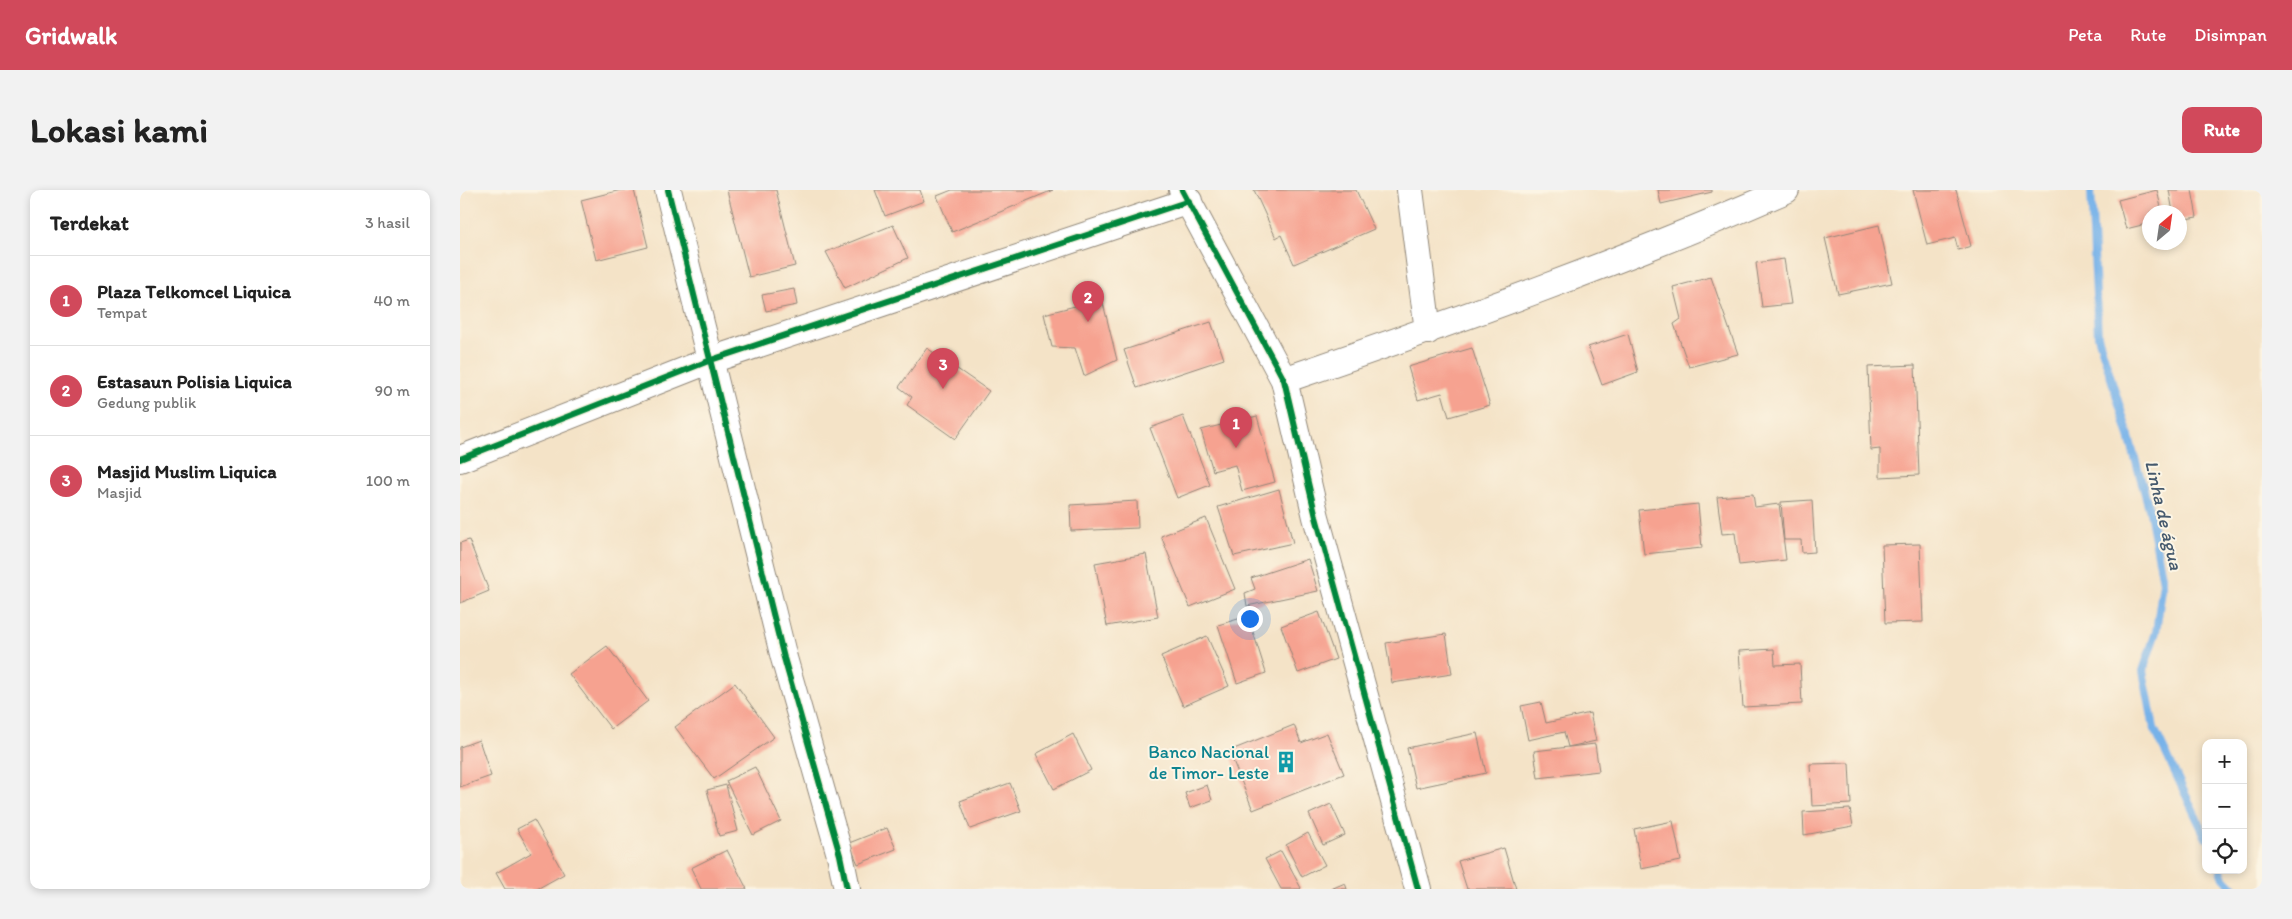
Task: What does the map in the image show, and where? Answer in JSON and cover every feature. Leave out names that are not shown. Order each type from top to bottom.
[{"type":"street","points":[[668,190],[784,658],[840,855],[847,889]]},
{"type":"street","points":[[1410,190],[1428,331]]},
{"type":"street","points":[[1284,380],[1428,331],[1706,225],[1786,190]]},
{"type":"street","points":[[460,459],[711,360],[1186,196],[1284,380],[1316,517],[1418,889]]},
{"type":"building","points":[[621,190],[634,190],[648,247],[596,260],[581,200]]},
{"type":"building","points":[[727,190],[776,190],[795,266],[749,277]]},
{"type":"building","points":[[875,190],[920,190],[924,201],[885,216]]},
{"type":"building","points":[[952,190],[1053,190],[952,232],[937,196]]},
{"type":"building","points":[[1254,190],[1356,190],[1374,229],[1294,264],[1281,235],[1276,238]]},
{"type":"building","points":[[1658,190],[1712,190],[1712,192],[1661,204]]},
{"type":"building","points":[[1913,190],[1956,190],[1971,246],[1958,250],[1955,238],[1927,245]]},
{"type":"building","points":[[2157,190],[2160,205],[2142,205],[2142,225],[2126,229],[2118,200]]},
{"type":"building","points":[[2169,190],[2192,190],[2197,217],[2187,219],[2187,205],[2172,205]]},
{"type":"building","points":[[893,225],[908,258],[845,288],[826,252]]},
{"type":"building","points":[[1879,225],[1892,283],[1838,294],[1825,238]]},
{"type":"building","points":[[1784,259],[1791,304],[1762,307],[1756,263]]},
{"type":"building","points":[[1711,277],[1738,354],[1689,367],[1674,324],[1681,319],[1673,287]]},
{"type":"building","points":[[794,289],[797,305],[766,311],[762,295]]},
{"type":"building","points":[[1102,299],[1117,360],[1084,376],[1075,348],[1052,347],[1044,314]]},
{"type":"building","points":[[1211,322],[1224,359],[1137,388],[1124,350]]},
{"type":"building","points":[[1628,334],[1638,372],[1602,385],[1588,347]]},
{"type":"building","points":[[927,348],[989,391],[955,439],[907,405],[912,397],[899,387]]},
{"type":"building","points":[[1472,348],[1490,405],[1449,417],[1442,393],[1418,400],[1408,367]]},
{"type":"building","points":[[1915,365],[1919,475],[1880,477],[1880,449],[1871,450],[1868,367]]},
{"type":"building","points":[[1183,416],[1210,485],[1177,498],[1150,428]]},
{"type":"building","points":[[1257,416],[1275,482],[1242,491],[1235,465],[1213,471],[1201,430]]},
{"type":"building","points":[[1279,489],[1293,543],[1234,556],[1218,507]]},
{"type":"building","points":[[1753,494],[1755,507],[1779,504],[1786,560],[1739,565],[1735,533],[1722,534],[1717,497]]},
{"type":"building","points":[[1812,500],[1815,552],[1802,553],[1801,540],[1784,540],[1781,502]]},
{"type":"building","points":[[1137,501],[1138,528],[1071,531],[1070,505]]},
{"type":"building","points":[[1698,504],[1702,548],[1644,554],[1639,510]]},
{"type":"building","points":[[1206,518],[1235,589],[1190,607],[1161,536]]},
{"type":"building","points":[[469,540],[489,591],[460,603],[460,543]]},
{"type":"building","points":[[1920,544],[1923,622],[1885,623],[1882,545]]},
{"type":"building","points":[[1146,554],[1158,617],[1107,626],[1095,563]]},
{"type":"building","points":[[1308,559],[1318,591],[1247,606],[1245,593],[1255,589],[1251,578]]},
{"type":"building","points":[[1319,612],[1336,659],[1298,673],[1281,626]]},
{"type":"building","points":[[1248,616],[1266,673],[1237,683],[1218,625]]},
{"type":"building","points":[[1446,634],[1452,674],[1392,683],[1386,643]]},
{"type":"building","points":[[1207,636],[1229,686],[1183,706],[1161,656]]},
{"type":"building","points":[[607,646],[648,701],[611,729],[569,674]]},
{"type":"building","points":[[1774,649],[1775,665],[1800,664],[1802,704],[1743,707],[1739,651]]},
{"type":"building","points":[[735,683],[774,737],[714,779],[675,727]]},
{"type":"building","points":[[1541,702],[1546,723],[1590,713],[1596,741],[1568,747],[1564,732],[1528,740],[1521,706]]},
{"type":"building","name":"Banco Nacional de Timor- Leste","points":[[1294,725],[1301,743],[1327,733],[1344,774],[1253,810],[1229,751]]},
{"type":"building","points":[[1477,733],[1486,773],[1416,788],[1407,748]]},
{"type":"building","points":[[1073,734],[1091,770],[1054,789],[1036,754]]},
{"type":"building","points":[[479,740],[491,776],[460,787],[460,747]]},
{"type":"building","points":[[1595,744],[1599,771],[1538,778],[1534,751]]},
{"type":"building","points":[[1849,763],[1851,804],[1812,806],[1810,764]]},
{"type":"building","points":[[755,767],[781,821],[753,835],[726,781]]},
{"type":"building","points":[[1010,783],[1021,811],[970,829],[960,801]]},
{"type":"building","points":[[726,785],[738,831],[719,836],[707,790]]},
{"type":"building","points":[[1207,785],[1212,800],[1190,808],[1185,793]]},
{"type":"building","points":[[1331,804],[1345,835],[1323,845],[1309,814]]},
{"type":"building","points":[[1850,809],[1853,826],[1804,835],[1803,812]]},
{"type":"building","points":[[534,820],[564,874],[537,889],[505,889],[496,873],[531,853],[517,829]]},
{"type":"building","points":[[1673,821],[1681,861],[1641,869],[1634,829]]},
{"type":"building","points":[[887,828],[896,849],[858,864],[849,843]]},
{"type":"building","points":[[1308,833],[1325,865],[1302,877],[1286,845]]},
{"type":"building","points":[[1504,848],[1516,889],[1467,889],[1458,861]]},
{"type":"building","points":[[727,850],[747,889],[701,889],[691,868]]},
{"type":"building","points":[[1281,851],[1300,889],[1281,889],[1265,859]]},
{"type":"building","points":[[1345,883],[1347,889],[1331,889]]},
{"type":"waterway","name":"Linha de água","points":[[2091,190],[2098,336],[2150,512],[2163,582],[2156,632],[2143,671],[2154,728],[2202,830]]},
{"type":"waterway","name":"Linha de água","points":[[2222,874],[2235,889]]},
{"type":"cycle path","points":[[668,190],[784,658],[840,855],[847,889]]},
{"type":"cycle path","points":[[1182,190],[1284,380],[1316,517],[1418,889]]},
{"type":"cycle path","points":[[460,459],[711,360],[1189,201]]},
{"type":"place","name":"Estasaun Polisia Liquica","points":[[1088,322]]},
{"type":"place","name":"Masjid Muslim Liquica","points":[[943,389]]},
{"type":"place","name":"Plaza Telkomcel Liquica","points":[[1236,448]]},
{"type":"place","name":"Banco Nacional de Timor- Leste","points":[[1286,762]]}]
